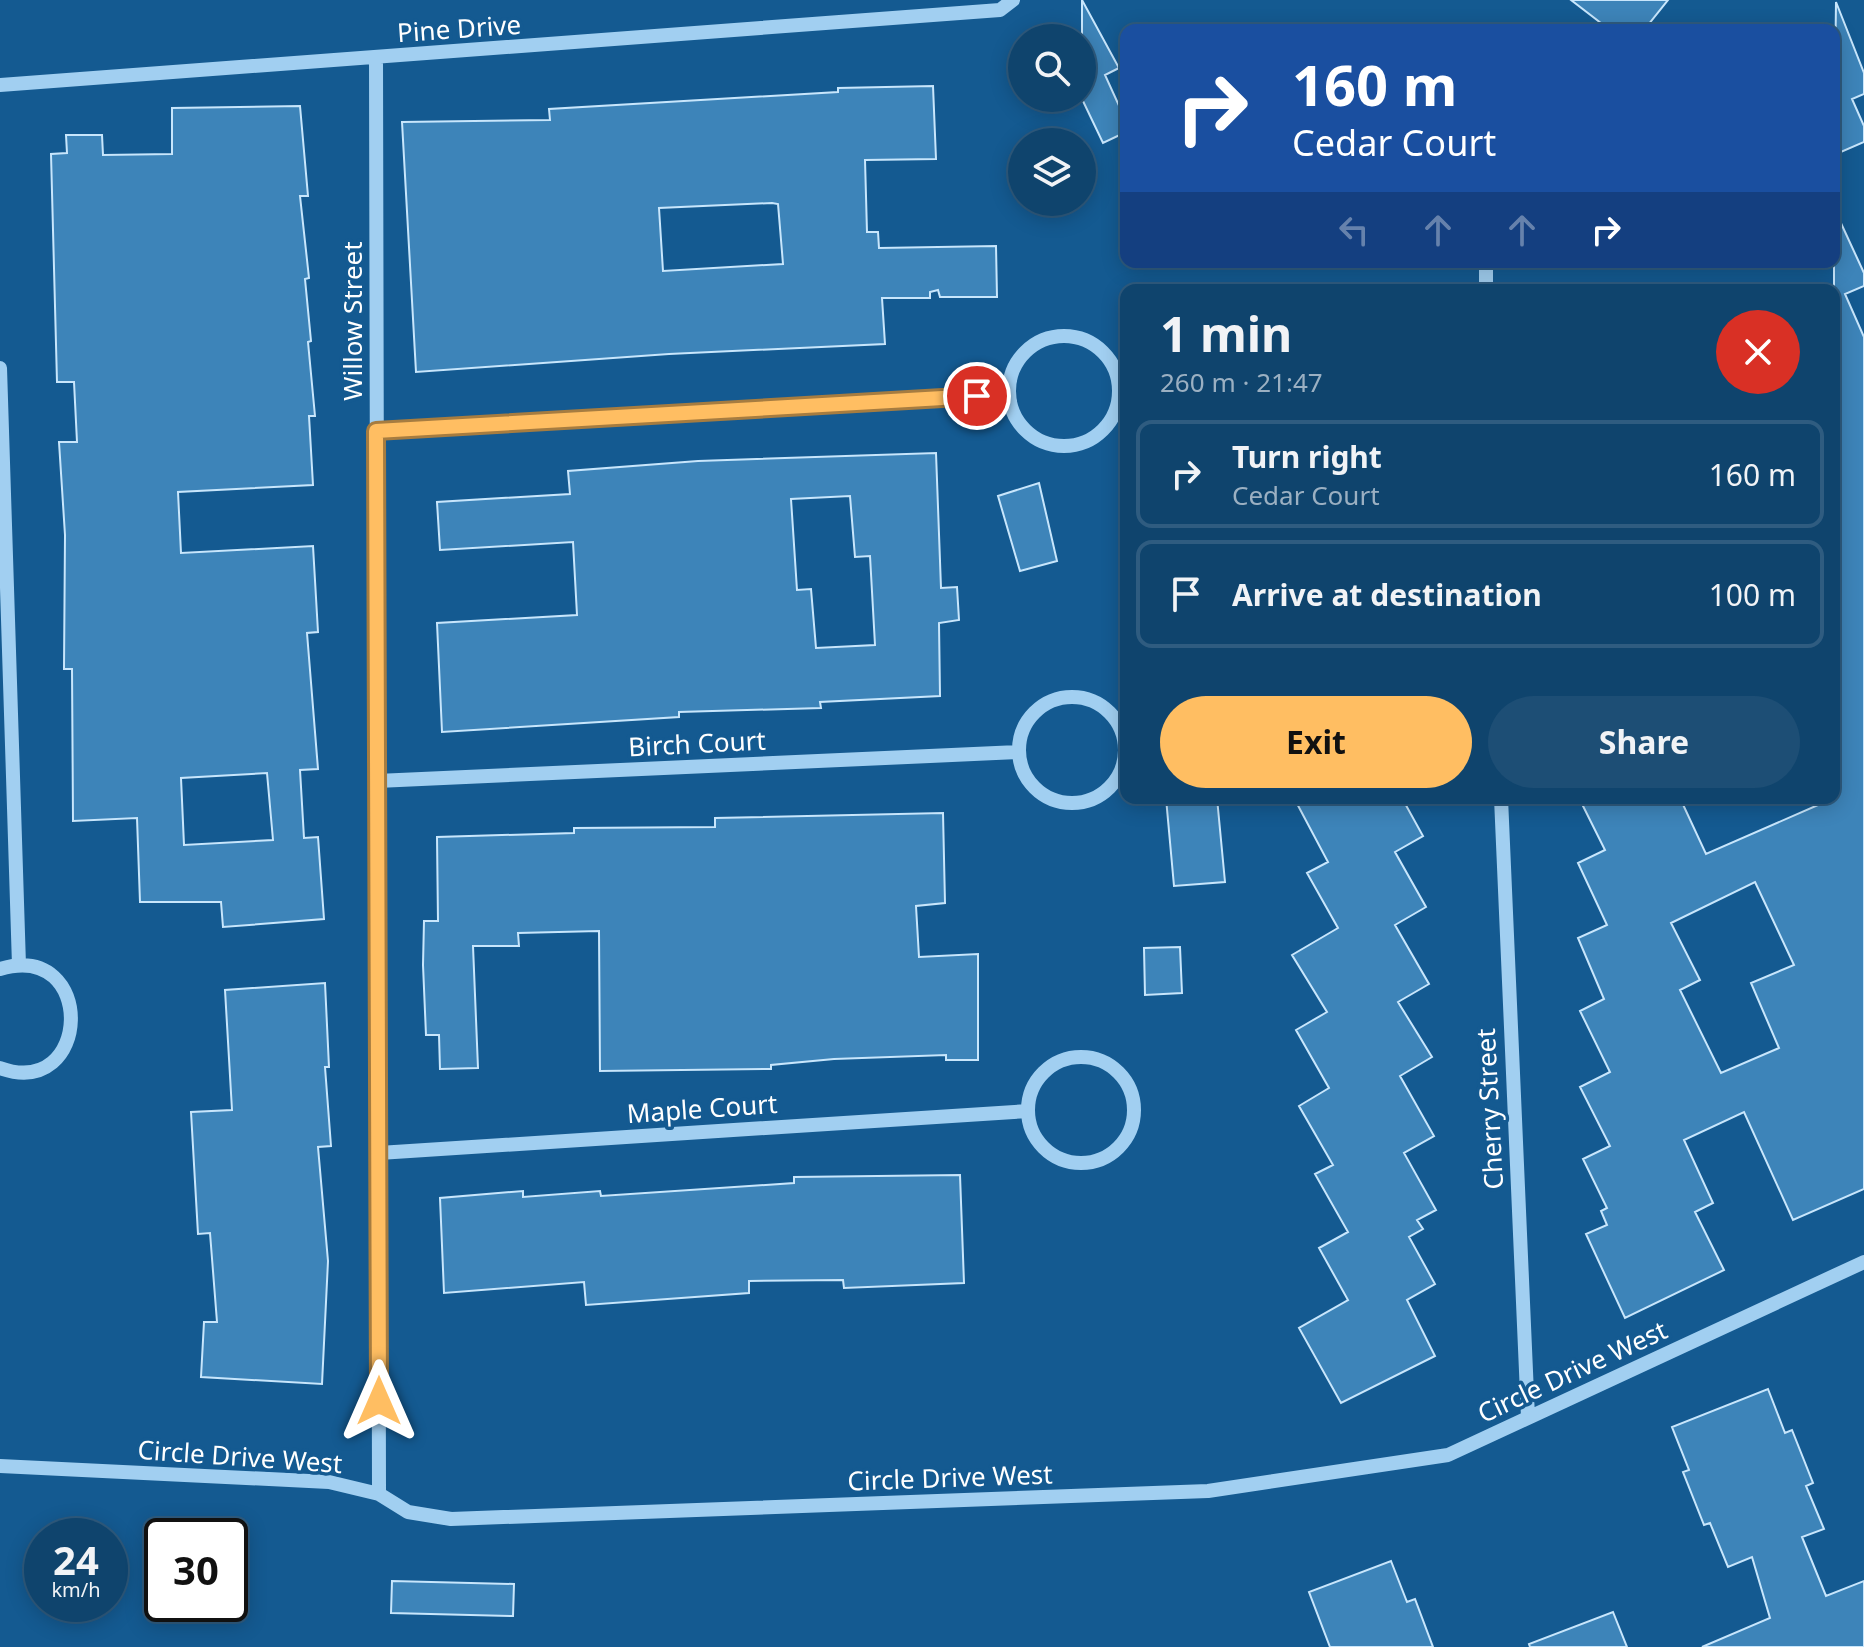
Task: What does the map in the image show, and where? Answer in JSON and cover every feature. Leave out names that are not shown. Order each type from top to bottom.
[{"type":"street","name":"Pine Drive","points":[[0,85],[1000,10],[1013,0]]},
{"type":"street","name":"Willow Street","points":[[376,59],[379,1494]]},
{"type":"street","points":[[1059,335],[1077,336],[1106,353],[1116,370],[1120,389],[1118,408],[1109,425],[1086,441],[1058,446],[1040,440],[1024,429],[1014,413],[1009,394],[1010,377],[1017,361],[1043,339],[1059,335]]},
{"type":"street","points":[[0,368],[19,965]]},
{"type":"street","points":[[376,431],[1009,394]]},
{"type":"street","points":[[1120,732],[1118,722],[1106,709],[1074,696],[1057,698],[1041,706],[1025,727],[1019,752],[1032,784],[1062,802],[1079,802],[1103,792],[1120,773]]},
{"type":"street","name":"Birch Court","points":[[377,781],[1019,752]]},
{"type":"street","name":"Cherry Street","points":[[1501,804],[1528,1417]]},
{"type":"street","points":[[0,969],[19,965],[37,968],[59,983],[72,1006],[73,1024],[69,1041],[59,1056],[45,1066],[29,1072],[0,1068]]},
{"type":"street","points":[[1080,1058],[1096,1060],[1123,1078],[1132,1094],[1134,1112],[1131,1130],[1121,1146],[1107,1157],[1081,1163],[1055,1156],[1041,1145],[1032,1129],[1028,1111],[1030,1095],[1049,1068],[1080,1058]]},
{"type":"street","name":"Maple Court","points":[[379,1153],[1028,1111]]},
{"type":"street","name":"Circle Drive West","points":[[0,1466],[329,1482],[379,1494],[408,1512],[451,1519],[1208,1491],[1448,1455],[1864,1262]]},
{"type":"building","points":[[1082,0],[1095,24],[1082,24]]},
{"type":"building","points":[[1571,0],[1668,0],[1649,24],[1602,24]]},
{"type":"building","points":[[1836,2],[1864,73],[1864,94],[1852,99],[1864,126],[1864,142],[1840,152],[1840,24],[1836,24]]},
{"type":"building","points":[[1096,26],[1119,68],[1105,75],[1120,108],[1120,135],[1103,143],[1088,112],[1096,112]]},
{"type":"building","points":[[933,86],[936,159],[865,160],[867,232],[878,232],[879,248],[996,246],[997,297],[940,297],[938,290],[930,292],[930,298],[882,298],[885,344],[669,354],[416,372],[402,122],[550,120],[549,109],[838,92],[838,88]],"holes":[[[778,204],[783,264],[663,271],[659,208]]]},
{"type":"building","points":[[300,106],[308,196],[300,196],[309,278],[305,279],[315,416],[309,416],[313,485],[178,492],[181,553],[313,546],[318,632],[307,633],[318,769],[300,770],[304,838],[318,837],[324,919],[223,927],[221,902],[140,902],[137,818],[73,821],[72,669],[64,669],[65,535],[59,442],[77,442],[74,382],[57,382],[51,154],[67,153],[66,135],[102,135],[103,155],[172,154],[172,108]],"holes":[[[267,773],[273,840],[184,845],[181,778]]]},
{"type":"building","points":[[1840,221],[1864,273],[1864,286],[1845,294],[1864,337],[1864,1189],[1793,1220],[1744,1112],[1684,1140],[1713,1203],[1695,1212],[1724,1270],[1625,1318],[1586,1234],[1607,1225],[1601,1211],[1607,1208],[1583,1159],[1610,1146],[1580,1087],[1610,1072],[1580,1011],[1604,999],[1578,938],[1607,925],[1578,863],[1605,850],[1582,804],[1683,804],[1706,854],[1820,804],[1840,804],[1840,284],[1834,284],[1834,268],[1840,268]],"holes":[[[1755,882],[1794,965],[1751,983],[1779,1048],[1721,1073],[1680,990],[1700,980],[1671,923]]]},
{"type":"building","points":[[936,453],[941,588],[957,587],[959,620],[939,623],[940,696],[820,702],[821,708],[679,712],[679,717],[442,732],[437,623],[577,615],[573,542],[440,550],[437,502],[570,494],[568,471],[698,461]],"holes":[[[850,496],[855,557],[870,556],[875,645],[816,648],[811,589],[797,590],[791,499]]]},
{"type":"building","points":[[1039,483],[1057,561],[1020,571],[998,496]]},
{"type":"building","points":[[1167,804],[1218,804],[1225,882],[1174,886]]},
{"type":"building","points":[[1297,804],[1405,804],[1423,836],[1395,852],[1426,907],[1395,925],[1429,984],[1398,1002],[1432,1057],[1400,1076],[1434,1136],[1404,1153],[1436,1210],[1417,1220],[1423,1229],[1409,1237],[1435,1284],[1407,1300],[1435,1356],[1341,1403],[1299,1328],[1348,1300],[1319,1248],[1348,1232],[1315,1174],[1333,1165],[1299,1106],[1329,1088],[1296,1030],[1327,1012],[1292,955],[1338,928],[1307,873],[1328,862]]},
{"type":"building","points":[[943,813],[945,903],[916,906],[919,957],[978,954],[978,1060],[946,1060],[946,1055],[834,1059],[771,1065],[771,1069],[600,1071],[599,931],[518,933],[519,946],[473,946],[478,1068],[440,1069],[439,1035],[426,1035],[423,965],[424,921],[438,921],[437,837],[574,833],[574,828],[715,827],[715,818]]},
{"type":"building","points":[[1180,947],[1182,993],[1145,995],[1144,948]]},
{"type":"building","points":[[325,983],[329,1067],[325,1067],[331,1146],[318,1147],[328,1261],[322,1384],[201,1377],[204,1322],[217,1322],[210,1233],[198,1234],[191,1112],[232,1110],[225,990]]},
{"type":"building","points":[[960,1175],[964,1283],[844,1288],[843,1280],[749,1281],[749,1293],[586,1305],[584,1282],[444,1293],[440,1198],[523,1191],[523,1197],[600,1191],[601,1196],[794,1183],[794,1177]]},
{"type":"building","points":[[1768,1389],[1785,1433],[1792,1430],[1813,1483],[1806,1486],[1824,1529],[1802,1537],[1826,1596],[1864,1581],[1864,1647],[1702,1647],[1770,1618],[1752,1557],[1728,1567],[1710,1523],[1704,1525],[1683,1472],[1689,1470],[1672,1427]]},
{"type":"building","points":[[1391,1561],[1407,1602],[1415,1599],[1433,1647],[1330,1647],[1309,1592]]},
{"type":"building","points":[[392,1581],[514,1584],[513,1616],[391,1613]]},
{"type":"building","points":[[1613,1612],[1627,1647],[1530,1647],[1529,1644]]},
{"type":"route","points":[[379,1401],[376,431],[977,396]]}]
